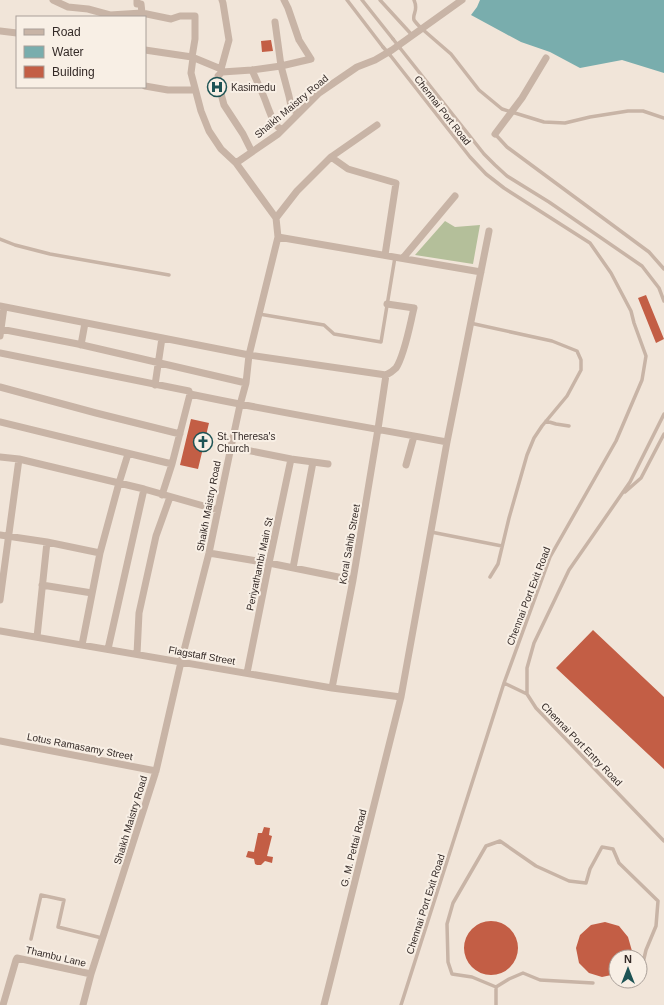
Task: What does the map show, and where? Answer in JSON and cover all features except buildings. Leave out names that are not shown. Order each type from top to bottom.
[{"type":"street","points":[[53,0],[68,7],[88,9],[110,14],[142,14],[171,19],[180,16],[195,16],[195,39],[191,73],[201,111],[209,131],[221,149],[236,163],[276,218],[297,191],[331,157],[377,125]]},
{"type":"street","points":[[137,0],[137,4],[141,4],[142,14]]},
{"type":"street","points":[[231,0],[223,2],[229,40],[221,71],[218,76],[219,86],[224,105],[243,134],[252,152]]},
{"type":"street","points":[[146,50],[192,57],[221,71],[252,70],[281,66],[311,59],[299,40],[284,0]]},
{"type":"street","name":"Shaikh Maistry Road","points":[[236,163],[281,130],[319,93],[357,67],[375,60],[392,50],[462,0]]},
{"type":"street","points":[[275,22],[281,66],[292,106],[298,114]]},
{"type":"street","points":[[0,31],[16,33]]},
{"type":"street","points":[[495,134],[522,98],[546,58]]},
{"type":"street","points":[[252,70],[268,106],[273,122],[281,130]]},
{"type":"street","points":[[146,86],[168,90],[195,90]]},
{"type":"street","points":[[331,157],[348,170],[396,183],[385,255]]},
{"type":"street","points":[[399,258],[455,196]]},
{"type":"street","name":"Shaikh Maistry Road","points":[[83,1005],[91,974],[104,938],[156,771],[180,662],[210,553],[231,447],[246,383],[249,355],[278,237],[276,218]]},
{"type":"street","name":"G. M. Pettai Road","points":[[324,1005],[401,697],[447,442],[489,231]]},
{"type":"street","points":[[278,237],[480,272]]},
{"type":"street","points":[[246,383],[81,345],[0,331],[2,307],[249,355],[386,375],[396,368],[402,357],[414,308],[387,304]]},
{"type":"street","points":[[81,345],[85,323]]},
{"type":"street","points":[[155,385],[162,338]]},
{"type":"street","points":[[0,352],[189,391],[190,394],[240,405],[447,442]]},
{"type":"street","name":"Koral Sahib Street","points":[[332,688],[353,580],[386,375]]},
{"type":"street","points":[[0,387],[180,434]]},
{"type":"street","points":[[162,495],[172,464],[190,394]]},
{"type":"street","points":[[0,422],[172,464]]},
{"type":"street","points":[[406,465],[414,436]]},
{"type":"street","points":[[231,447],[292,459],[328,464]]},
{"type":"street","points":[[82,645],[100,553],[128,454]]},
{"type":"street","points":[[0,457],[19,459],[144,489],[218,510]]},
{"type":"street","points":[[0,600],[19,459]]},
{"type":"street","name":"Periyathambi Main St","points":[[247,673],[292,459]]},
{"type":"street","points":[[293,568],[313,462]]},
{"type":"street","points":[[108,649],[144,489]]},
{"type":"street","points":[[137,654],[141,605],[156,536],[170,497]]},
{"type":"street","points":[[0,535],[47,542],[100,553]]},
{"type":"street","points":[[37,637],[47,542]]},
{"type":"street","points":[[210,553],[353,580]]},
{"type":"street","points":[[42,585],[92,593]]},
{"type":"street","name":"Flagstaff Street","points":[[0,631],[332,688],[401,697]]},
{"type":"street","name":"Lotus Ramasamy Street","points":[[0,741],[156,771]]},
{"type":"street","name":"Thambu Lane","points":[[3,1005],[17,958],[91,974]]},
{"type":"lane","name":"Chennai Port Road","points":[[347,0],[470,157],[486,174],[504,188],[543,212]]},
{"type":"lane","name":"Chennai Port Road","points":[[362,0],[484,154],[495,165],[508,176],[549,202],[642,266],[659,288],[664,301]]},
{"type":"lane","points":[[380,0],[412,35]]},
{"type":"lane","points":[[414,0],[416,7],[414,20],[451,54],[479,90],[502,109],[544,122],[565,122],[628,111],[643,111],[664,118]]},
{"type":"lane","points":[[495,134],[507,147],[649,252],[664,269]]},
{"type":"lane","name":"Chennai Port Exit Road","points":[[400,1005],[504,682],[550,557],[616,441],[642,380],[646,356],[631,311],[611,273],[590,243],[543,212]]},
{"type":"lane","points":[[0,239],[15,245],[50,254],[169,275]]},
{"type":"lane","points":[[259,314],[324,325],[334,334],[381,342],[387,304],[399,258]]},
{"type":"lane","points":[[470,323],[552,341],[577,351],[581,360],[581,370],[567,396],[542,426],[534,438],[527,454],[498,564],[490,577]]},
{"type":"lane","points":[[504,682],[526,694],[527,668],[534,644],[569,570],[630,482],[664,414]]},
{"type":"lane","points":[[546,421],[569,426]]},
{"type":"lane","points":[[621,495],[641,478],[664,434]]},
{"type":"lane","points":[[431,532],[502,546]]},
{"type":"lane","name":"Chennai Port Entry Road","points":[[526,694],[536,708],[664,841]]},
{"type":"lane","points":[[496,987],[472,977],[452,974],[448,962],[448,924],[453,903],[486,846],[500,840],[536,866],[569,881],[586,883],[590,869],[602,847],[613,849],[619,863],[658,901],[656,926],[646,949]]},
{"type":"lane","points":[[31,939],[42,895],[64,900],[58,927],[104,938]]},
{"type":"lane","points":[[496,987],[523,973],[540,980],[593,983]]},
{"type":"lane","points":[[496,987],[496,1005]]},
{"type":"green space","points":[[445,221],[455,227],[480,225],[473,264],[415,255]]},
{"type":"water","points":[[480,0],[664,0],[664,73],[622,60],[580,68],[550,52],[521,42],[471,15]]},
{"type":"place","name":"Kasimedu","points":[[217,87]]},
{"type":"place","name":"St. Theresa's Church","points":[[203,442]]}]
